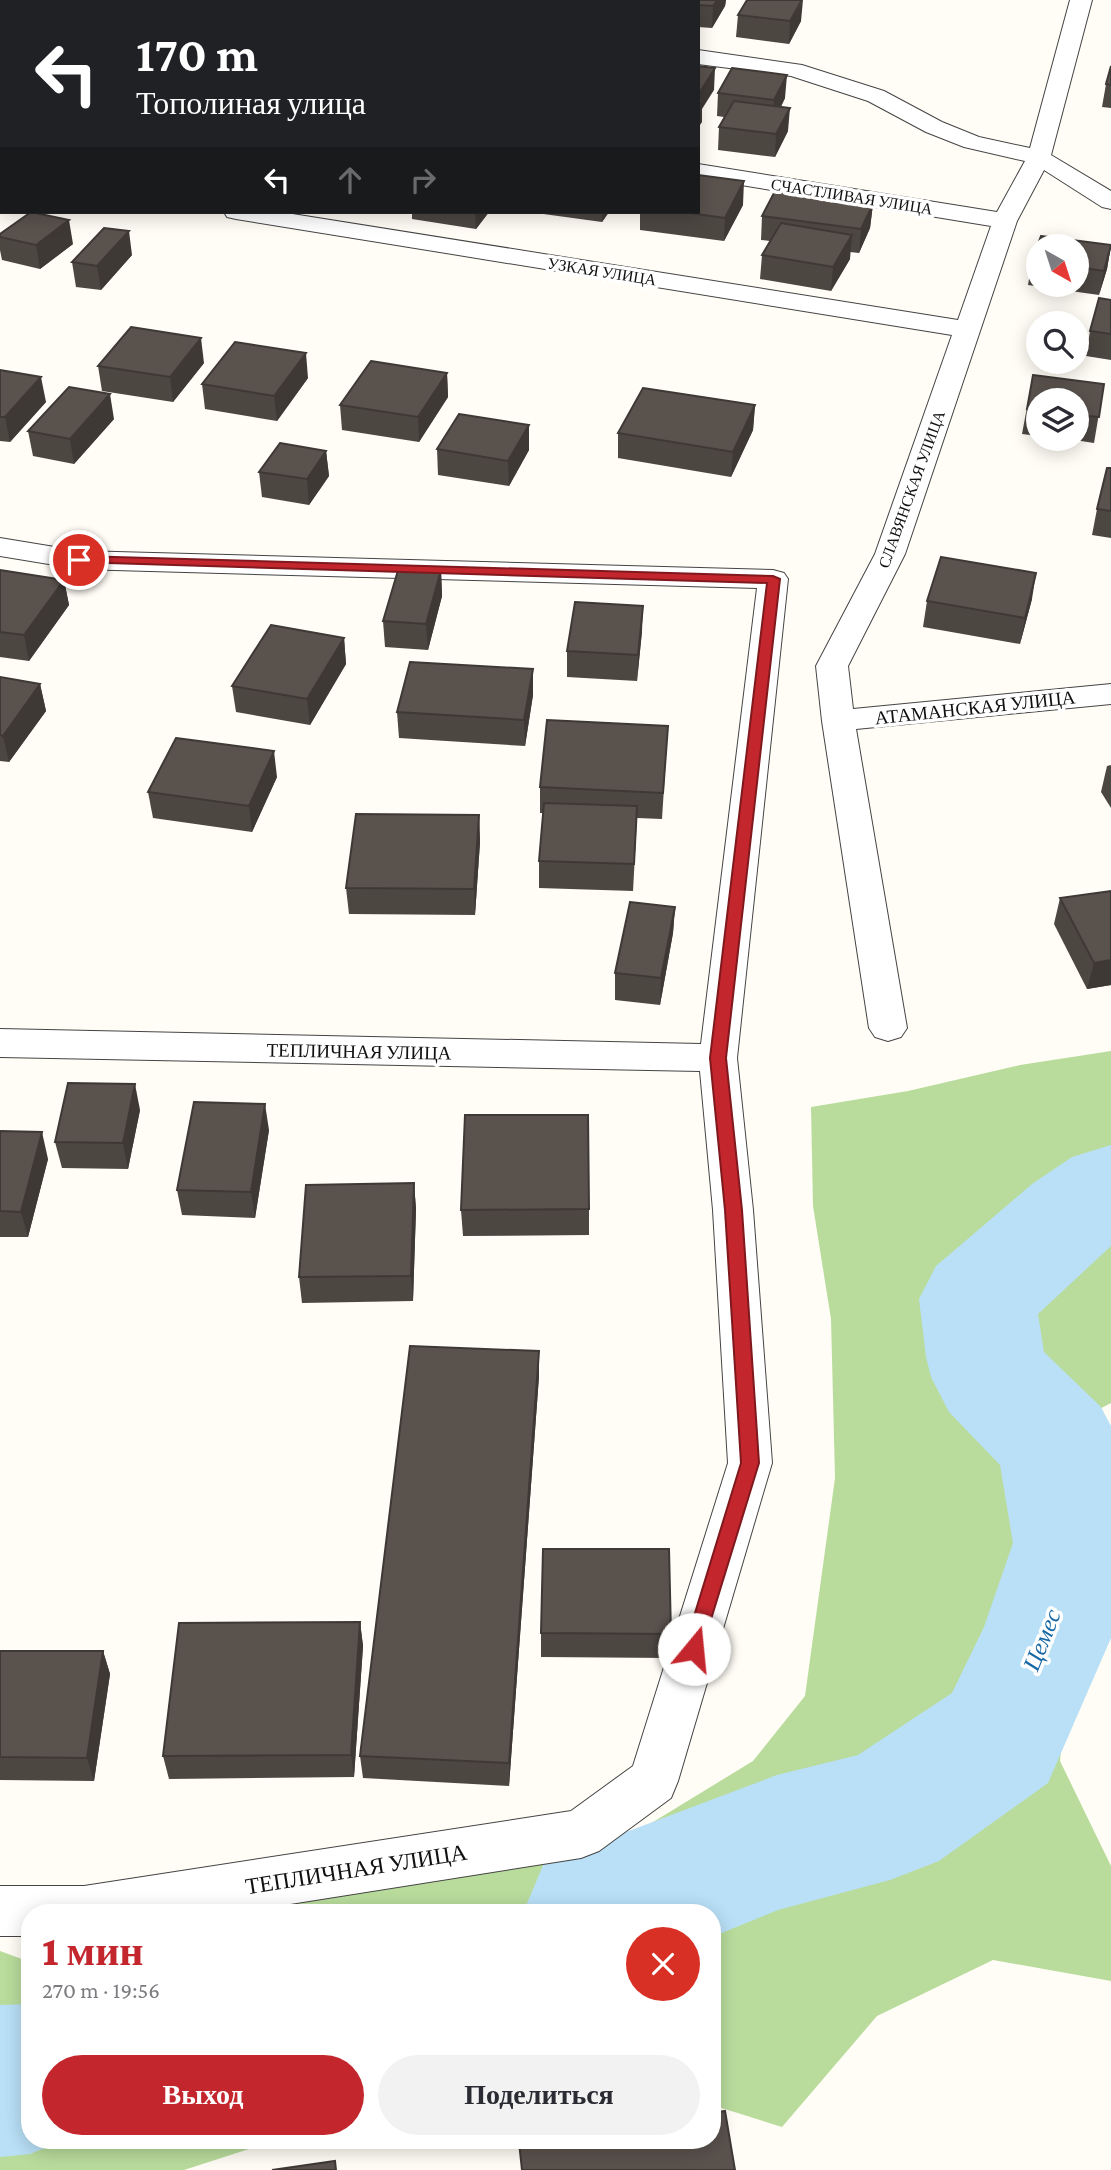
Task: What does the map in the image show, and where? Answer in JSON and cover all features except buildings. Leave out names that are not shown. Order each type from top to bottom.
[{"type":"street","name":"СЛАВЯНСКАЯ УЛИЦА","points":[[888,1028],[838,721],[832,666],[890,554],[1005,221],[1039,157],[1081,0]]},
{"type":"street","points":[[700,57],[794,70],[876,96],[934,127],[972,142],[1039,157],[1111,202]]},
{"type":"street","name":"СЧАСТЛИВАЯ УЛИЦА","points":[[700,171],[1005,221]]},
{"type":"street","name":"УЗКАЯ УЛИЦА","points":[[248,214],[968,330]]},
{"type":"street","points":[[0,547],[79,560],[773,579],[718,1058]]},
{"type":"street","name":"АТАМАНСКАЯ УЛИЦА","points":[[838,721],[1111,694]]},
{"type":"street","name":"ТЕПЛИЧНАЯ УЛИЦА","points":[[0,1044],[718,1058],[733,1210],[750,1463],[653,1781],[581,1834],[129,1904]]},
{"type":"street","name":"ТЕПЛИЧНАЯ УЛИЦА","points":[[0,1911],[21,1911]]},
{"type":"green space","points":[[1111,1051],[1111,1403],[1026,1448],[1036,1532],[1096,1618],[1068,1678],[1060,1761],[1111,1866],[1111,1981],[993,1960],[877,2016],[782,2127],[721,2108],[721,1904],[286,1904],[460,1874],[622,1841],[753,1761],[805,1696],[835,1478],[831,1319],[813,1206],[811,1107],[908,1091],[1020,1065]]},
{"type":"green space","points":[[0,1951],[21,1959],[21,2149],[249,2149],[184,2170],[0,2170]]},
{"type":"waterway","name":"Цемес","points":[[618,1904],[777,1843],[890,1814],[1000,1738],[1047,1634],[1077,1543],[1058,1443],[991,1377],[985,1357],[977,1299],[1072,1215],[1111,1187]]},
{"type":"waterway","name":"Цемес","points":[[0,2081],[21,2080]]},
{"type":"route","points":[[79,560],[773,579],[718,1058],[733,1210],[750,1463],[694,1649]]}]
